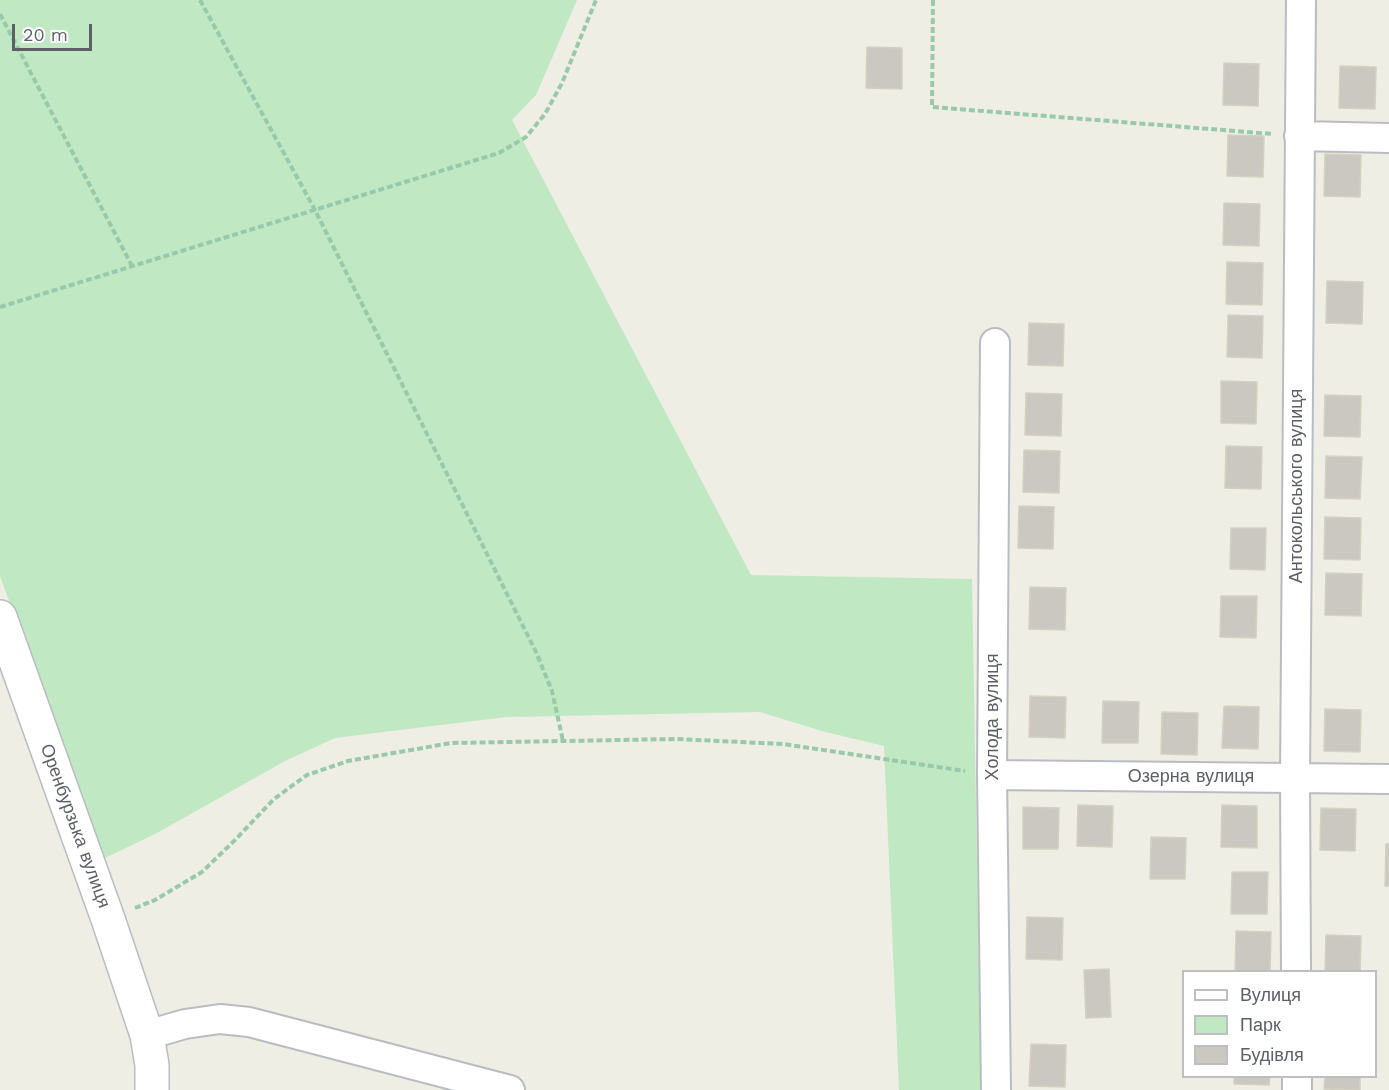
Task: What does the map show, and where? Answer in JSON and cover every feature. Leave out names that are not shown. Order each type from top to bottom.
[{"type":"street","name":"Антокольського вулиця","points":[[1296,970],[1300,0]]},
{"type":"street","points":[[1299,136],[1389,138]]},
{"type":"street","name":"Холода вулиця","points":[[994,343],[992,776],[996,1090]]},
{"type":"street","name":"Оренбурзька вулиця","points":[[0,617],[147,1035],[152,1065],[152,1090]]},
{"type":"street","name":"Озерна вулиця","points":[[992,776],[1389,779]]},
{"type":"street","points":[[147,1035],[185,1024],[220,1019],[249,1022],[510,1090]]},
{"type":"path","points":[[200,0],[315,210],[536,652],[552,691],[563,741]]},
{"type":"path","points":[[0,307],[499,153],[526,136],[544,114],[562,82],[596,0]]},
{"type":"path","points":[[933,0],[932,107],[1299,136]]},
{"type":"path","points":[[0,14],[132,266]]},
{"type":"path","points":[[108,919],[155,900],[202,872],[274,799],[307,776],[348,761],[451,743],[676,739],[783,744],[992,776]]},
{"type":"green space","points":[[0,0],[577,0],[536,95],[512,120],[751,575],[972,579],[981,1090],[899,1090],[884,746],[822,731],[760,712],[506,717],[335,738],[285,761],[157,833],[103,859],[0,576]]},
{"type":"building","points":[[867,47],[902,48],[902,89],[866,88]]},
{"type":"building","points":[[1224,63],[1259,64],[1258,106],[1223,105]]},
{"type":"building","points":[[1340,66],[1376,67],[1375,109],[1339,108]]},
{"type":"building","points":[[1228,135],[1264,136],[1263,177],[1227,176]]},
{"type":"building","points":[[1325,154],[1361,155],[1360,197],[1324,196]]},
{"type":"building","points":[[1224,203],[1260,204],[1259,246],[1223,245]]},
{"type":"building","points":[[1227,262],[1263,263],[1262,305],[1226,304]]},
{"type":"building","points":[[1327,281],[1363,282],[1362,324],[1326,323]]},
{"type":"building","points":[[1228,315],[1263,316],[1262,358],[1227,357]]},
{"type":"building","points":[[1029,323],[1064,324],[1063,366],[1028,365]]},
{"type":"building","points":[[1221,381],[1257,382],[1256,424],[1221,423]]},
{"type":"building","points":[[1026,393],[1062,394],[1061,436],[1025,435]]},
{"type":"building","points":[[1325,395],[1361,396],[1360,437],[1324,436]]},
{"type":"building","points":[[1226,446],[1262,447],[1261,489],[1225,488]]},
{"type":"building","points":[[1024,450],[1060,451],[1059,493],[1023,492]]},
{"type":"building","points":[[1326,456],[1362,457],[1360,499],[1325,498]]},
{"type":"building","points":[[1019,506],[1054,507],[1053,549],[1018,548]]},
{"type":"building","points":[[1325,517],[1361,518],[1360,560],[1324,559]]},
{"type":"building","points":[[1231,528],[1266,528],[1265,570],[1230,569]]},
{"type":"building","points":[[1326,573],[1362,574],[1361,616],[1325,615]]},
{"type":"building","points":[[1030,587],[1066,588],[1065,630],[1029,629]]},
{"type":"building","points":[[1221,596],[1257,596],[1256,638],[1220,637]]},
{"type":"building","points":[[1030,696],[1066,697],[1065,738],[1029,737]]},
{"type":"building","points":[[1103,701],[1139,702],[1138,743],[1102,743]]},
{"type":"building","points":[[1224,706],[1259,707],[1258,749],[1222,748]]},
{"type":"building","points":[[1325,709],[1361,710],[1360,752],[1324,751]]},
{"type":"building","points":[[1162,712],[1198,713],[1197,755],[1161,754]]},
{"type":"building","points":[[1078,805],[1113,806],[1112,847],[1077,846]]},
{"type":"building","points":[[1222,805],[1257,806],[1257,848],[1221,847]]},
{"type":"building","points":[[1023,807],[1059,808],[1058,849],[1023,849]]},
{"type":"building","points":[[1321,808],[1356,809],[1355,851],[1320,850]]},
{"type":"building","points":[[1151,837],[1186,838],[1185,879],[1150,879]]},
{"type":"building","points":[[1386,844],[1389,844],[1389,886],[1385,886]]},
{"type":"building","points":[[1232,872],[1268,872],[1267,914],[1231,914]]},
{"type":"building","points":[[1027,917],[1063,918],[1062,960],[1026,959]]},
{"type":"building","points":[[1236,931],[1271,932],[1270,970],[1235,970]]},
{"type":"building","points":[[1326,935],[1361,936],[1360,970],[1325,970]]},
{"type":"building","points":[[1109,969],[1111,1017],[1086,1018],[1084,970]]},
{"type":"building","points":[[1031,1044],[1066,1045],[1065,1087],[1029,1086]]},
{"type":"building","points":[[1234,1078],[1270,1078],[1269,1085],[1234,1084]]},
{"type":"building","points":[[1325,1078],[1360,1078],[1360,1090],[1324,1089]]}]
